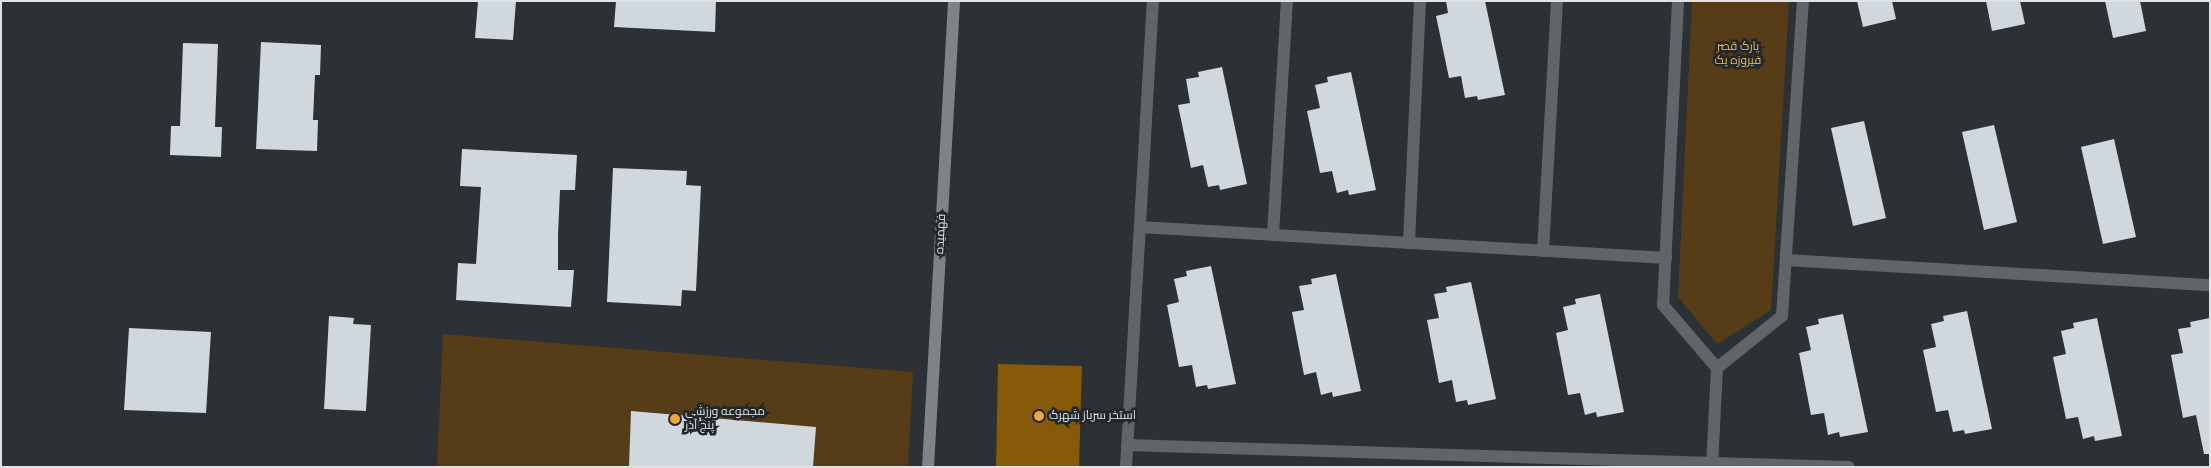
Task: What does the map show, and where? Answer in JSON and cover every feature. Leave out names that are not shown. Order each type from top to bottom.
[{"type":"main road","name":"فهمیده","points":[[928,467],[954,1]]},
{"type":"street","points":[[1126,467],[1153,1]]},
{"type":"street","points":[[1273,235],[1287,1]]},
{"type":"street","points":[[1409,243],[1420,1]]},
{"type":"street","points":[[1543,251],[1557,1]]},
{"type":"street","points":[[1678,1],[1663,305],[1717,368],[1712,465]]},
{"type":"street","points":[[1717,368],[1782,316],[1803,1]]},
{"type":"street","points":[[1140,227],[1666,258]]},
{"type":"street","points":[[1786,260],[2210,285]]},
{"type":"street","points":[[1127,445],[1712,465],[1849,467]]},
{"type":"green space","name":"پارک قصر فیروزه یک","points":[[1692,1],[1789,1],[1771,310],[1717,344],[1678,297]]},
{"type":"green space","name":"مجموعه ورزشی پنج آذر","points":[[443,334],[913,372],[908,467],[437,467]]},
{"type":"shaded area","name":"استخر سرباز شهرک","points":[[998,364],[1082,366],[1079,467],[996,467]]},
{"type":"building","points":[[478,1],[516,1],[513,40],[475,38]]},
{"type":"building","points":[[616,1],[716,1],[715,32],[614,27]]},
{"type":"building","points":[[1446,1],[1485,1],[1505,95],[1478,100],[1477,96],[1465,98],[1461,76],[1449,78],[1436,16],[1448,13]]},
{"type":"building","points":[[1857,1],[1892,1],[1896,19],[1863,27]]},
{"type":"building","points":[[1986,1],[2020,1],[2025,24],[1992,31]]},
{"type":"building","points":[[2105,1],[2140,1],[2146,31],[2113,38]]},
{"type":"building","points":[[261,42],[321,45],[320,75],[315,75],[313,120],[318,120],[317,151],[256,149]]},
{"type":"building","points":[[183,43],[218,44],[215,127],[222,127],[221,157],[170,155],[171,126],[180,126]]},
{"type":"building","points":[[1222,67],[1247,184],[1220,190],[1219,185],[1208,187],[1203,165],[1191,168],[1178,105],[1190,103],[1186,79],[1199,77],[1198,72]]},
{"type":"building","points":[[1351,72],[1376,190],[1349,195],[1348,190],[1337,193],[1332,171],[1320,173],[1307,111],[1320,108],[1315,85],[1328,82],[1327,77]]},
{"type":"building","points":[[1864,121],[1886,218],[1853,226],[1831,128]]},
{"type":"building","points":[[1994,125],[2017,222],[1984,230],[1962,132]]},
{"type":"building","points":[[2114,139],[2136,237],[2103,244],[2081,147]]},
{"type":"building","points":[[462,149],[577,155],[575,190],[560,190],[558,235],[558,270],[574,270],[571,307],[456,300],[458,263],[476,264],[481,187],[460,186]]},
{"type":"building","points":[[613,168],[687,171],[686,185],[701,186],[696,291],[682,290],[681,306],[607,302]]},
{"type":"building","points":[[1211,266],[1236,384],[1208,389],[1207,385],[1196,387],[1192,365],[1179,367],[1167,305],[1179,302],[1174,279],[1187,276],[1186,271]]},
{"type":"building","points":[[1336,274],[1361,391],[1333,397],[1332,392],[1321,395],[1316,372],[1304,375],[1292,312],[1304,310],[1299,286],[1312,284],[1311,279]]},
{"type":"building","points":[[1471,282],[1496,399],[1468,405],[1467,400],[1456,402],[1452,380],[1439,383],[1427,320],[1439,318],[1434,294],[1447,292],[1446,287]]},
{"type":"building","points":[[1600,294],[1624,412],[1597,417],[1596,412],[1585,415],[1580,393],[1568,395],[1556,333],[1568,330],[1563,307],[1576,304],[1575,299]]},
{"type":"building","points":[[1967,311],[1992,429],[1965,434],[1964,430],[1953,432],[1948,410],[1936,412],[1923,350],[1936,347],[1931,324],[1944,321],[1943,316]]},
{"type":"building","points":[[1843,314],[1868,432],[1840,437],[1839,432],[1828,435],[1824,413],[1811,415],[1799,353],[1811,350],[1806,327],[1819,324],[1818,319]]},
{"type":"building","points":[[329,316],[354,318],[353,324],[371,325],[366,411],[324,409]]},
{"type":"building","points":[[2097,318],[2122,436],[2095,441],[2094,436],[2083,439],[2078,417],[2066,419],[2053,357],[2066,354],[2061,331],[2074,328],[2073,323]]},
{"type":"building","points":[[2210,318],[2210,454],[2204,454],[2196,415],[2183,418],[2171,355],[2183,353],[2178,329],[2191,327],[2190,322]]},
{"type":"building","points":[[129,328],[211,332],[206,413],[124,410]]},
{"type":"building","points":[[631,411],[816,427],[813,467],[629,467]]},
{"type":"place","name":"استخر سرباز شهرک","points":[[1039,416]]},
{"type":"place","name":"مجموعه ورزشی پنج آذر","points":[[675,419]]}]
